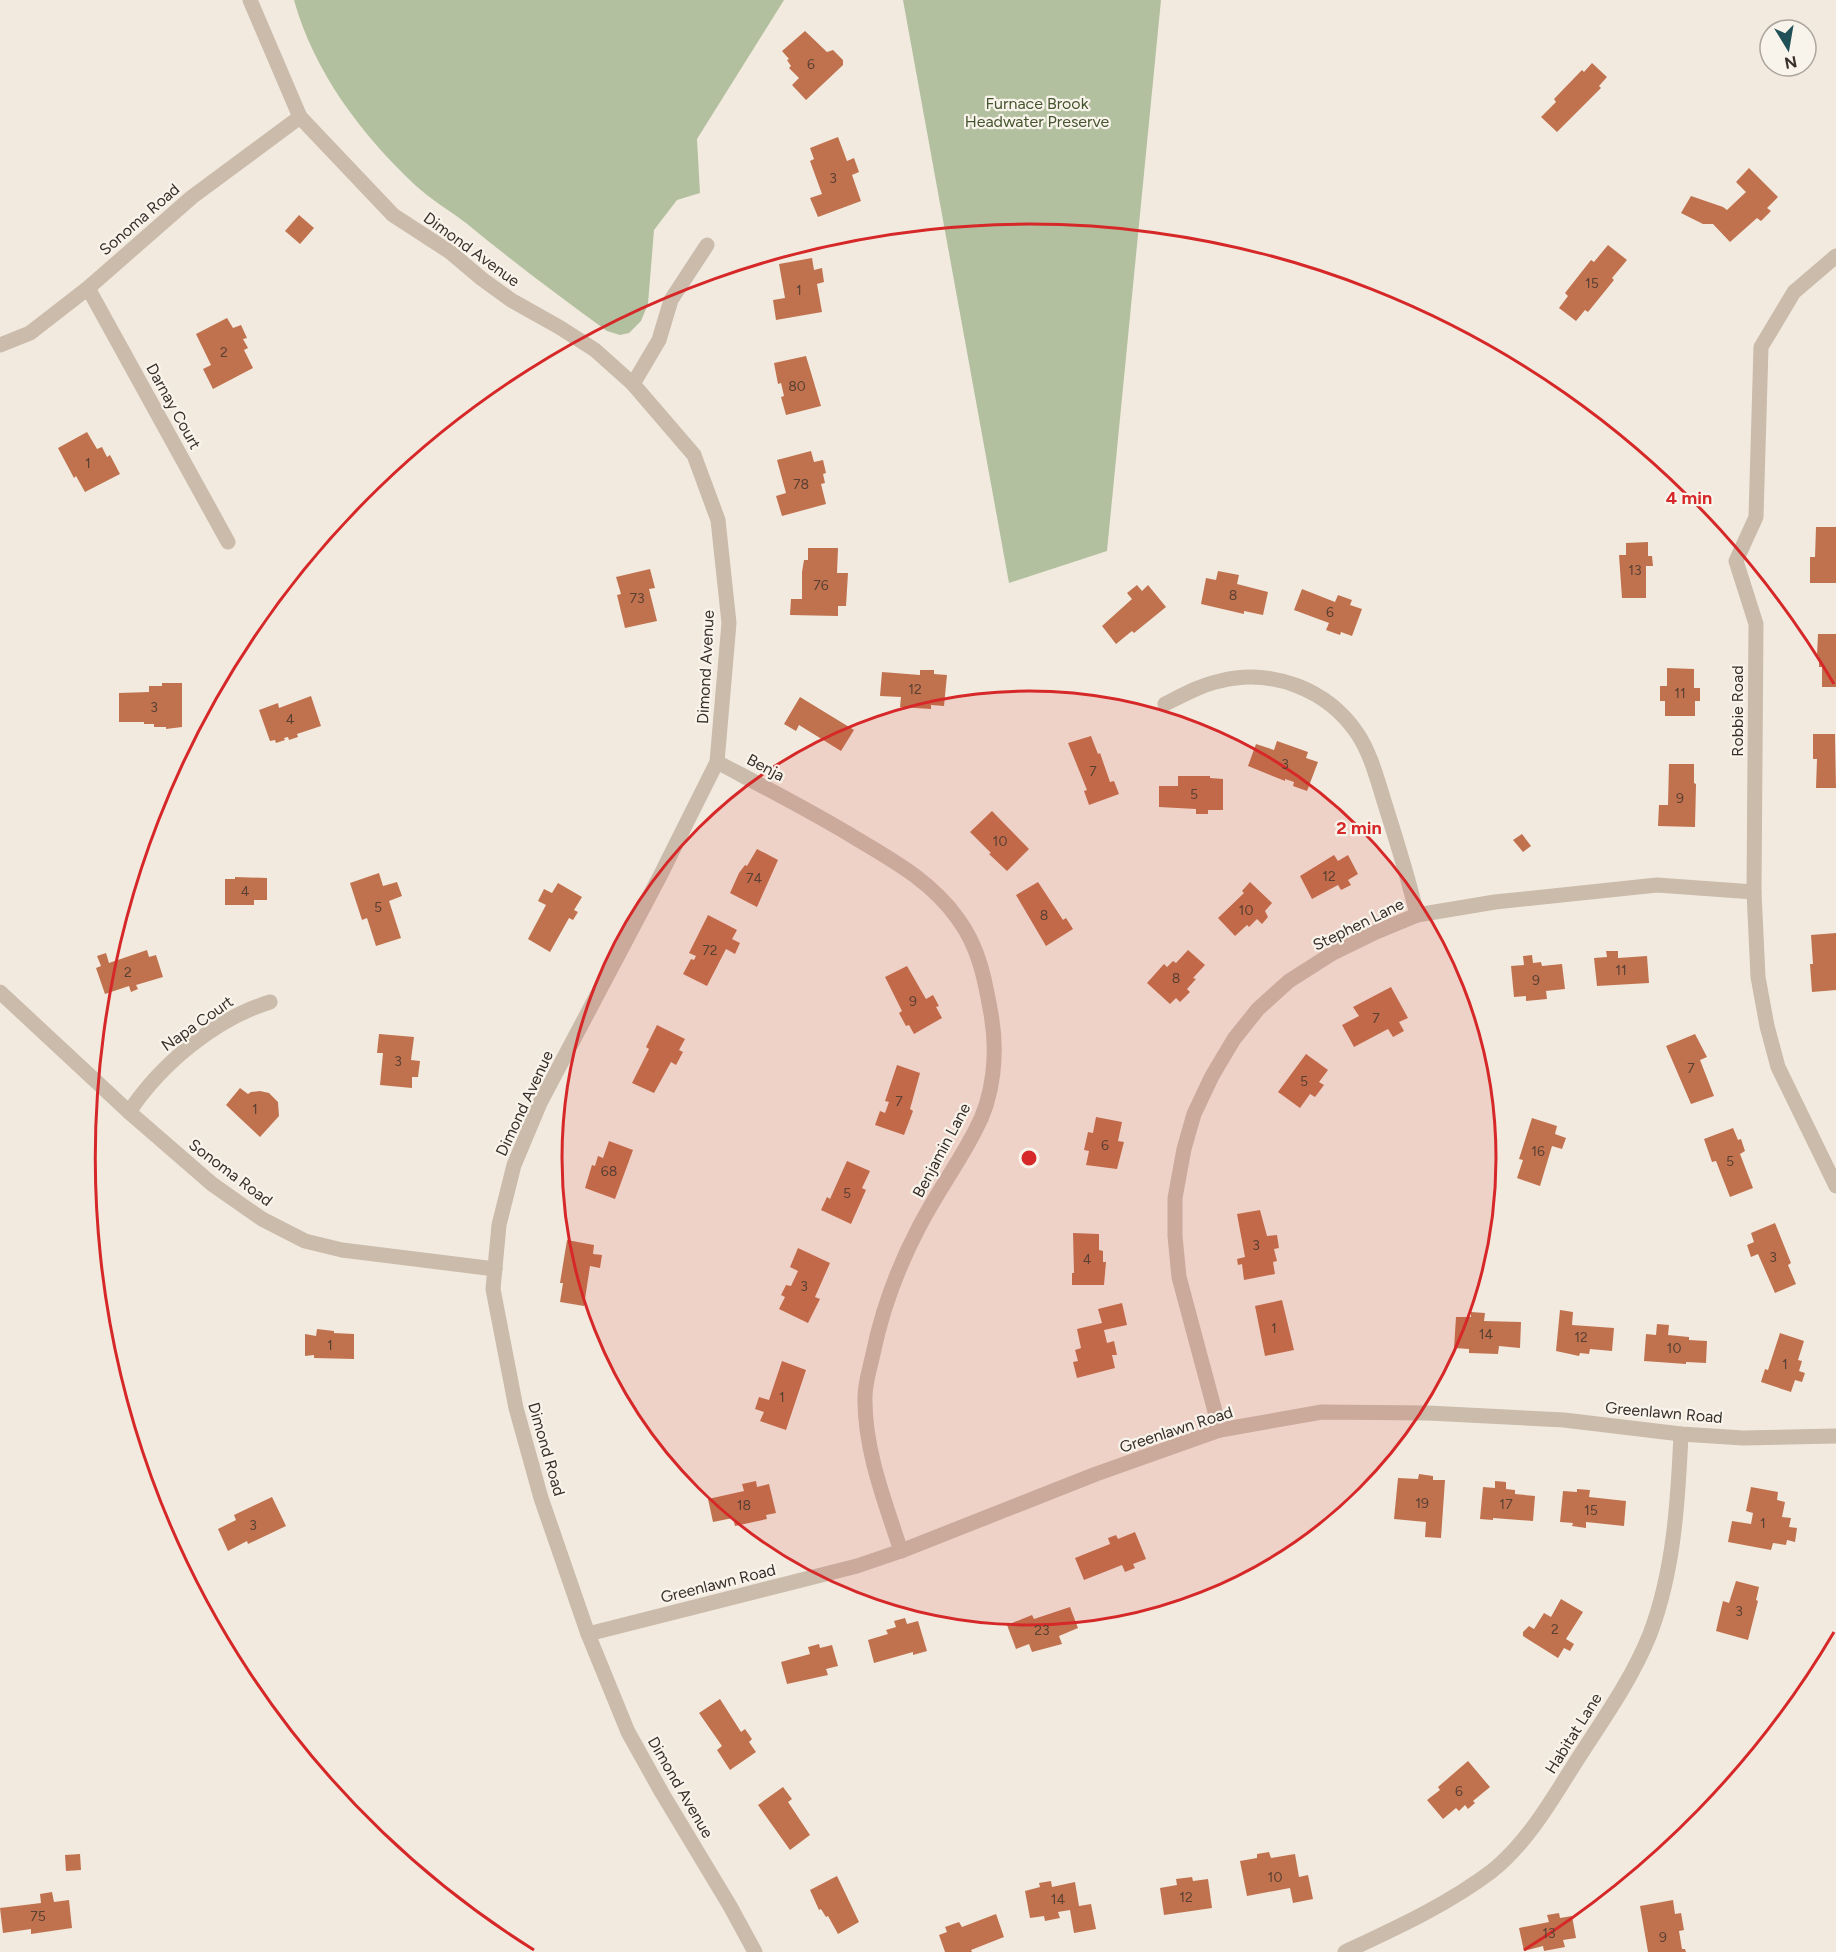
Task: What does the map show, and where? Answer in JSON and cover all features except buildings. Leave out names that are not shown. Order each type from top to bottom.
[{"type":"street","name":"Dimond Avenue","points":[[250,0],[300,117],[393,215],[450,252],[510,300],[595,350],[633,384],[694,455],[718,520],[729,623],[717,762],[660,876],[540,1103],[514,1165],[499,1225],[495,1269]]},
{"type":"street","name":"Sonoma Road","points":[[0,345],[30,333],[88,288],[192,197],[300,117]]},
{"type":"street","points":[[633,384],[659,340],[671,300],[707,245]]},
{"type":"street","name":"Robbie Road","points":[[1836,256],[1794,292],[1761,347],[1756,517],[1736,561],[1756,624],[1754,892],[1758,978],[1778,1067],[1836,1186]]},
{"type":"street","name":"Darnay Court","points":[[88,288],[228,542]]},
{"type":"street","points":[[1165,704],[1202,686],[1222,680],[1255,677],[1284,680],[1309,690],[1335,707],[1358,734],[1374,768],[1407,874],[1417,915]]},
{"type":"street","name":"Benja","points":[[717,762],[798,804]]},
{"type":"street","name":"Benjamin Lane","points":[[798,804],[906,868],[935,892],[959,920],[974,946],[984,973],[994,1029],[989,1098],[976,1130],[920,1227],[898,1272],[879,1324],[865,1394],[866,1420],[880,1488],[901,1551]]},
{"type":"street","name":"Stephen Lane","points":[[1220,1430],[1179,1277],[1175,1236],[1175,1198],[1184,1149],[1194,1114],[1212,1076],[1234,1039],[1258,1009],[1290,981],[1333,954],[1376,932],[1417,915],[1495,902],[1657,885],[1754,892]]},
{"type":"street","name":"Sonoma Road","points":[[0,992],[129,1112],[212,1184],[262,1219],[305,1241],[342,1250],[495,1269]]},
{"type":"street","name":"Napa Court","points":[[129,1112],[142,1092],[172,1060],[216,1028],[249,1008],[270,1002]]},
{"type":"street","name":"Dimond Road","points":[[495,1269],[493,1289],[516,1408],[541,1498],[588,1634]]},
{"type":"street","name":"Greenlawn Road","points":[[588,1634],[857,1566],[901,1551],[1096,1474],[1220,1430],[1322,1412],[1428,1413],[1564,1420],[1682,1434],[1743,1438],[1836,1436]]},
{"type":"street","name":"Habitat Lane","points":[[1345,1952],[1400,1926],[1458,1894],[1485,1875],[1516,1847],[1545,1810],[1625,1683],[1650,1635],[1664,1588],[1677,1508],[1682,1434]]},
{"type":"street","name":"Dimond Avenue","points":[[588,1634],[628,1732],[755,1952]]},
{"type":"green space","points":[[294,0],[784,0],[697,139],[700,193],[677,200],[654,230],[648,304],[641,321],[629,333],[620,335],[607,331],[553,291],[427,195],[395,165],[358,123],[327,77],[303,27]]},
{"type":"green space","name":"Furnace Brook Headwater Preserve","points":[[903,0],[1161,0],[1107,551],[1009,583]]}]
